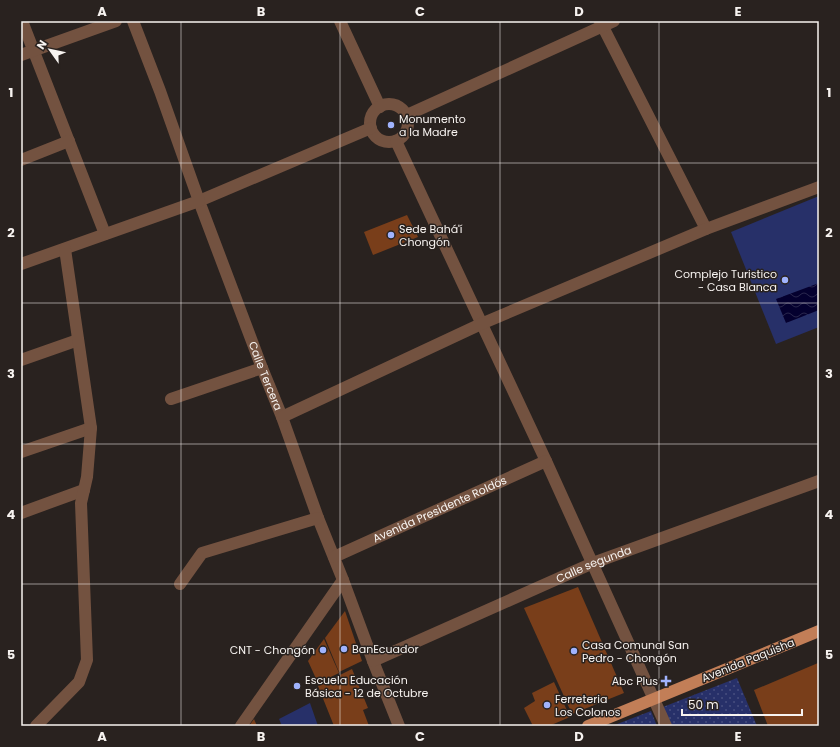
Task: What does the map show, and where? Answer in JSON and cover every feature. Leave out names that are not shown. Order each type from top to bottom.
[{"type":"main road","name":"Avenida Paquisha","points":[[588,726],[819,631]]},
{"type":"street","points":[[22,21],[105,234]]},
{"type":"street","points":[[21,55],[116,21]]},
{"type":"street","name":"Calle Tercera","points":[[133,21],[160,91],[199,201],[282,417],[318,518],[344,580],[373,662],[399,726]]},
{"type":"street","points":[[340,21],[380,107]]},
{"type":"street","points":[[407,115],[606,23],[706,229]]},
{"type":"street","points":[[390,104],[397,106],[407,115],[407,131],[402,138],[396,141],[387,142],[379,140],[373,134],[370,121],[377,109],[383,105],[390,104]]},
{"type":"street","points":[[21,264],[199,201],[371,128]]},
{"type":"street","points":[[21,160],[69,141]]},
{"type":"street","points":[[396,141],[546,461],[666,726]]},
{"type":"street","points":[[282,417],[481,324],[706,229],[819,187]]},
{"type":"street","points":[[36,726],[79,682],[87,660],[81,503],[87,477],[91,428],[65,249]]},
{"type":"street","points":[[21,360],[78,340]]},
{"type":"street","points":[[171,399],[262,368]]},
{"type":"street","points":[[21,452],[91,428]]},
{"type":"street","name":"Avenida Presidente Roldós","points":[[334,557],[546,461]]},
{"type":"street","name":"Calle segunda","points":[[373,662],[592,563],[819,481]]},
{"type":"street","points":[[21,514],[84,490]]},
{"type":"street","points":[[180,584],[202,553],[318,518]]},
{"type":"street","points":[[241,726],[344,580]]},
{"type":"shaded area","name":"Complejo Turistico - Casa Blanca","points":[[819,196],[819,327],[776,344],[731,232]]},
{"type":"shaded area","points":[[737,678],[757,726],[671,726],[663,707]]},
{"type":"shaded area","points":[[310,703],[318,726],[282,726],[279,719]]},
{"type":"shaded area","points":[[651,711],[657,726],[612,726]]},
{"type":"water","points":[[819,283],[819,310],[786,323],[776,299]]},
{"type":"building","name":"Sede Bahá'í Chongón","points":[[407,215],[418,237],[373,255],[364,232]]},
{"type":"building","name":"Casa Comunal San Pedro - Chongón","points":[[578,587],[624,693],[572,714],[524,608]]},
{"type":"building","name":"BanEcuador","points":[[345,611],[362,661],[339,672],[325,638]]},
{"type":"building","name":"CNT - Chongón","points":[[324,639],[339,673],[318,683],[308,661]]},
{"type":"building","points":[[818,663],[819,726],[768,726],[754,690]]},
{"type":"building","points":[[352,669],[368,708],[363,710],[369,726],[334,726],[318,686]]},
{"type":"building","name":"Ferreteria Los Colonos","points":[[554,682],[570,717],[549,726],[533,726],[524,708],[535,701],[532,693]]},
{"type":"building","points":[[254,719],[257,726],[249,726]]},
{"type":"place","name":"Monumento a la Madre","points":[[391,125]]},
{"type":"place","name":"Sede Bahá'í Chongón","points":[[391,235]]},
{"type":"place","name":"Complejo Turistico - Casa Blanca","points":[[785,280]]},
{"type":"place","name":"BanEcuador","points":[[344,649]]},
{"type":"place","name":"CNT - Chongón","points":[[323,650]]},
{"type":"place","name":"Casa Comunal San Pedro - Chongón","points":[[574,651]]},
{"type":"place","name":"Abc Plus","points":[[666,681]]},
{"type":"place","name":"Escuela Educación Básica - 12 de Octubre","points":[[297,686]]},
{"type":"place","name":"Ferreteria Los Colonos","points":[[547,705]]}]
